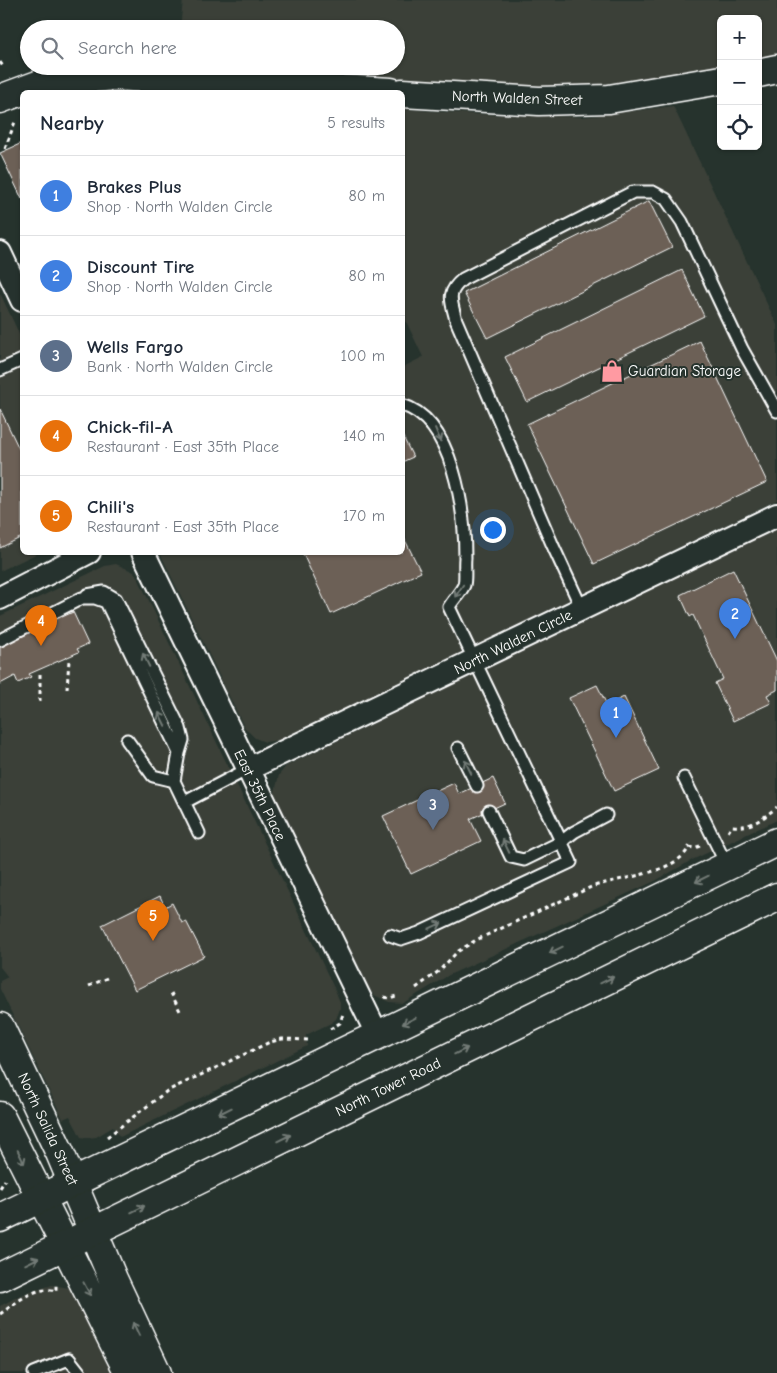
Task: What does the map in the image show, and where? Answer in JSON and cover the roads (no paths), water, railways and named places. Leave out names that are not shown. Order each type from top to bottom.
[{"type":"main road","points":[[762,72],[777,69]]},
{"type":"main road","points":[[35,90],[46,82],[75,78],[116,76],[196,87],[313,90]]},
{"type":"main road","name":"North Walden Street","points":[[405,93],[539,101],[609,99],[717,81]]},
{"type":"main road","points":[[8,109],[20,100]]},
{"type":"main road","points":[[0,1218],[74,1184],[777,842]]},
{"type":"main road","name":"North Tower Road","points":[[0,1276],[777,897]]},
{"type":"main road","name":"North Salida Street","points":[[0,1028],[74,1184],[113,1279],[158,1373]]},
{"type":"main road","points":[[0,1116],[129,1373]]},
{"type":"street","points":[[0,253],[20,296]]},
{"type":"street","name":"North Walden Circle","points":[[248,769],[777,514]]},
{"type":"street","points":[[0,598],[83,555]]},
{"type":"street","name":"East 35th Place","points":[[144,555],[378,1036]]},
{"type":"lane","points":[[582,609],[456,320],[450,298],[453,288],[463,278],[633,192],[653,192],[666,199],[682,222],[742,349],[777,410]]},
{"type":"lane","points":[[0,370],[20,361]]},
{"type":"lane","points":[[390,935],[401,939],[420,934],[571,862],[449,607],[464,584],[465,536],[458,481],[434,426],[416,409],[405,406]]},
{"type":"lane","points":[[0,640],[82,598],[95,598],[106,602],[179,753],[174,781],[199,833]]},
{"type":"lane","points":[[127,740],[153,776],[174,781]]},
{"type":"lane","points":[[458,748],[476,786]]},
{"type":"lane","points":[[185,802],[248,769]]},
{"type":"lane","points":[[684,778],[727,866]]},
{"type":"lane","points":[[489,811],[512,857],[524,860],[561,842],[574,832],[606,815]]},
{"type":"lane","points":[[34,1373],[69,1359],[80,1373]]},
{"type":"place","name":"Guardian Storage","points":[[612,371]]},
{"type":"place","name":"Discount Tire","points":[[735,639]]},
{"type":"place","name":"Chick-fil-A","points":[[41,646]]},
{"type":"place","name":"Brakes Plus","points":[[616,738]]},
{"type":"place","name":"Wells Fargo","points":[[433,830]]},
{"type":"place","name":"Chili's","points":[[153,941]]}]
